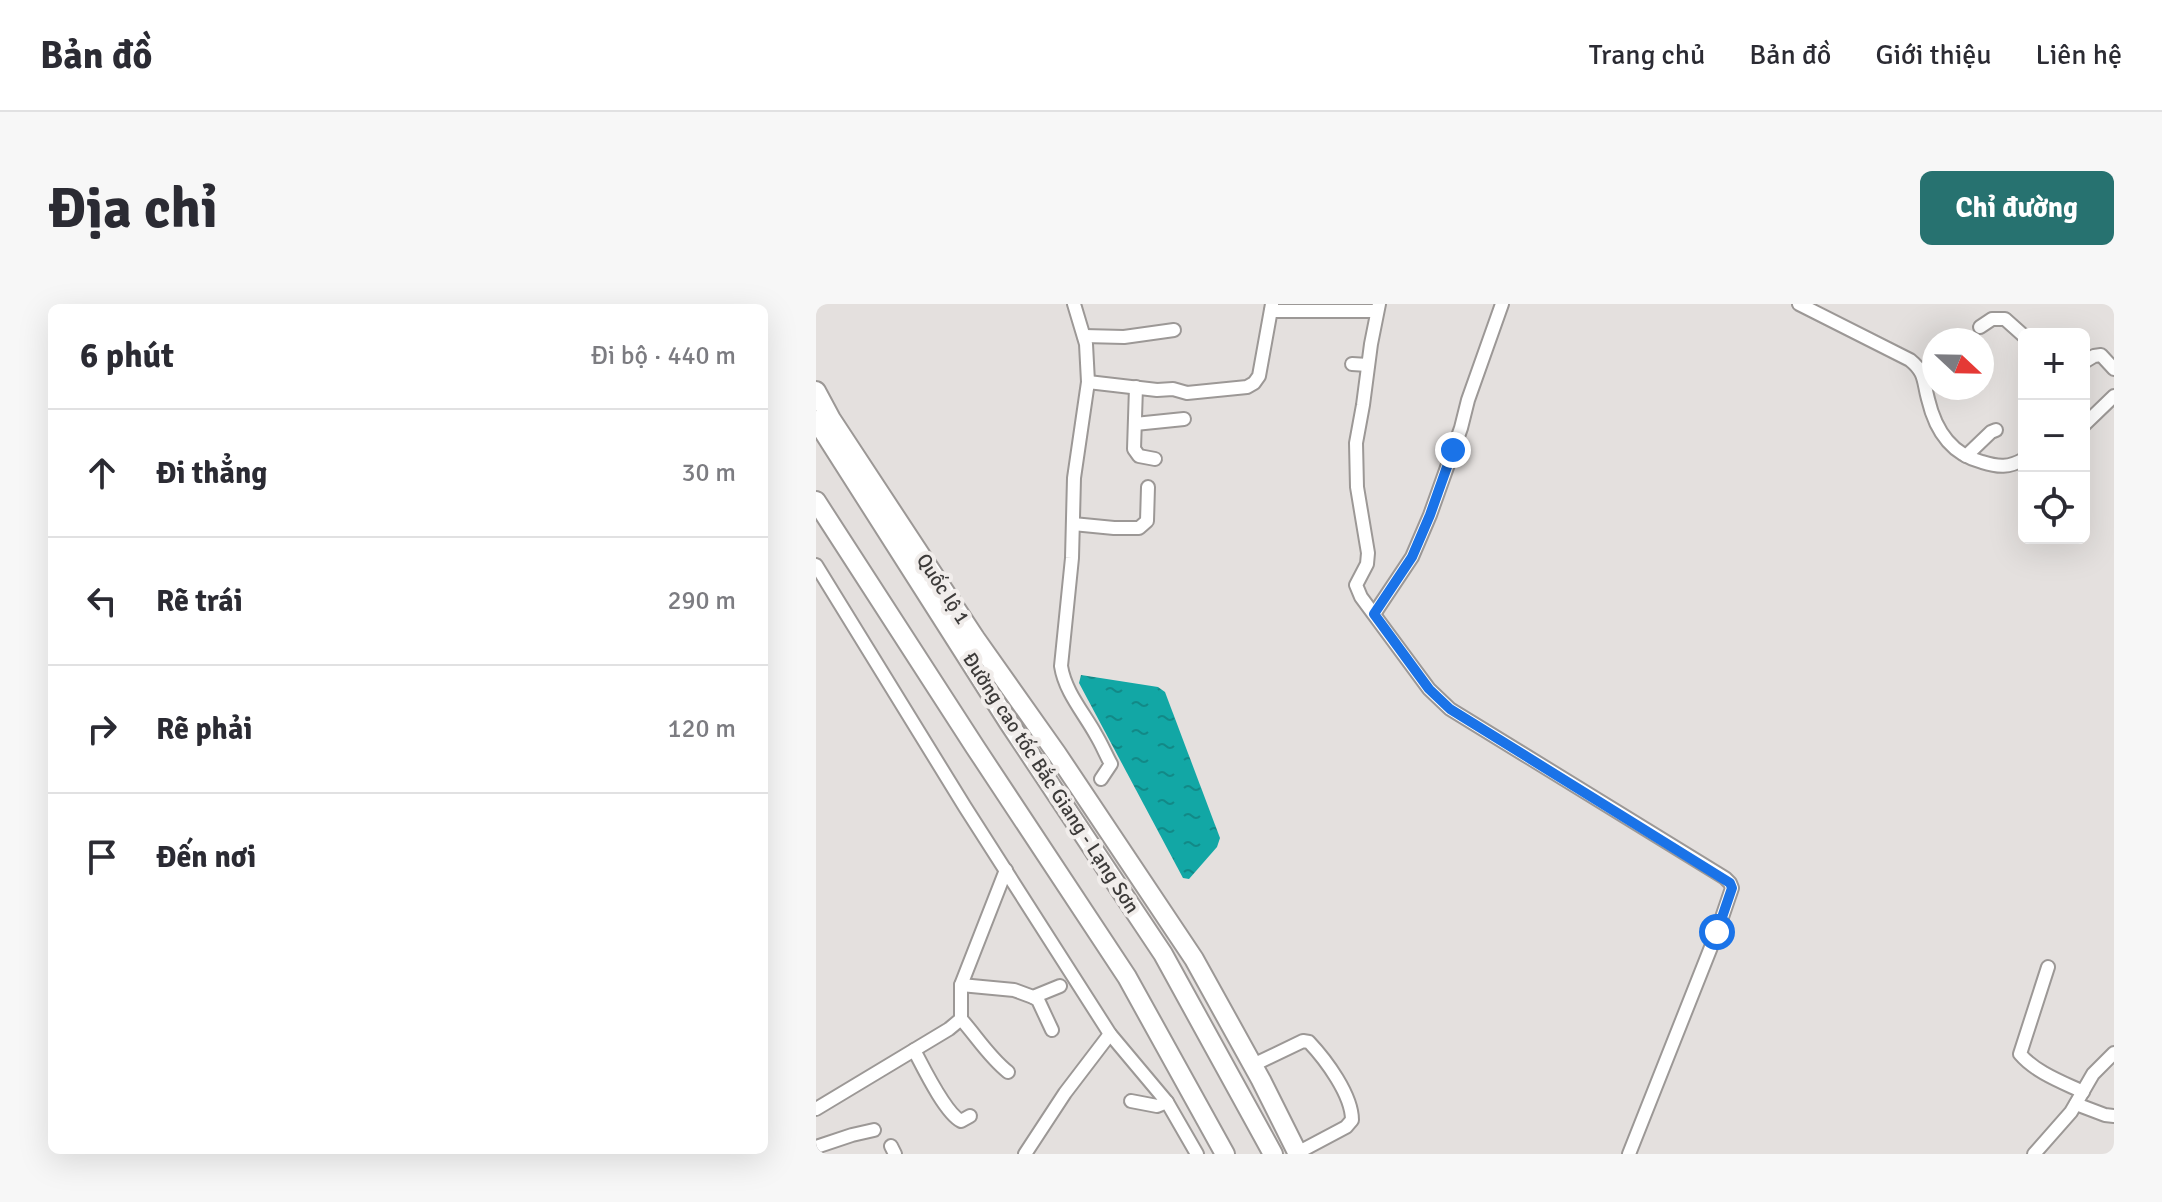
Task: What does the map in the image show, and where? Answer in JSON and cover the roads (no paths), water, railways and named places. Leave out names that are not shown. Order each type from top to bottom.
[{"type":"highway","name":"Quốc lộ 1","points":[[816,391],[831,419],[975,638],[1194,959],[1253,1065],[1297,1154]]},
{"type":"highway","name":"Đường cao tốc Bắc Giang - Lạng Sơn","points":[[816,420],[1009,723],[1163,954],[1273,1154]]},
{"type":"highway","name":"Đường cao tốc Bắc Giang - Lạng Sơn","points":[[816,501],[1127,977],[1225,1154]]},
{"type":"street","points":[[1074,304],[1087,352],[1088,382],[1074,478],[1072,558],[1061,666],[1063,678],[1111,764],[1101,779]]},
{"type":"street","points":[[1374,614],[1412,557],[1430,515],[1502,304]]},
{"type":"street","points":[[1799,304],[1910,360],[1919,368],[1940,433],[1960,454],[1994,466],[2009,467],[2018,462]]},
{"type":"street","points":[[1088,382],[1173,389],[1187,393],[1247,387],[1259,376],[1271,308],[1378,308],[1356,443],[1357,487],[1368,553],[1367,564],[1356,585],[1361,597],[1429,689],[1450,709],[1730,883],[1732,888],[1629,1154]]},
{"type":"street","points":[[1980,327],[1992,319],[2005,319],[2018,331]]},
{"type":"street","points":[[1084,336],[1124,337],[1174,330]]},
{"type":"street","points":[[2090,358],[2101,355],[2114,369]]},
{"type":"street","points":[[1352,364],[1368,365]]},
{"type":"street","points":[[1136,387],[1134,449],[1139,456],[1155,459]]},
{"type":"street","points":[[2090,419],[2114,396]]},
{"type":"street","points":[[1135,424],[1184,419]]},
{"type":"street","points":[[1966,456],[1996,430]]},
{"type":"street","points":[[1073,524],[1139,528],[1147,521],[1148,487]]},
{"type":"street","points":[[816,565],[1110,1034],[1167,1102],[1197,1154]]},
{"type":"street","points":[[1006,870],[961,985],[961,1019],[978,1037],[993,1061],[1008,1072]]},
{"type":"street","points":[[2048,967],[2020,1054],[2079,1098],[2105,1115],[2114,1116]]},
{"type":"street","points":[[961,985],[1014,990],[1033,997],[1038,1000],[1052,1030]]},
{"type":"street","points":[[1033,997],[1060,986]]},
{"type":"street","points":[[816,1109],[961,1019]]},
{"type":"street","points":[[1025,1154],[1065,1093],[1110,1034]]},
{"type":"street","points":[[1253,1065],[1303,1041],[1309,1042],[1320,1053],[1352,1109],[1352,1120],[1346,1127],[1297,1154]]},
{"type":"street","points":[[914,1050],[954,1118],[961,1121],[970,1116]]},
{"type":"street","points":[[2034,1154],[2071,1112],[2093,1074],[2114,1053]]},
{"type":"street","points":[[1131,1101],[1157,1106],[1167,1102]]},
{"type":"street","points":[[816,1147],[874,1130]]},
{"type":"water","points":[[1081,675],[1158,687],[1165,692],[1220,838],[1217,847],[1189,879],[1183,878],[1079,683]]}]
